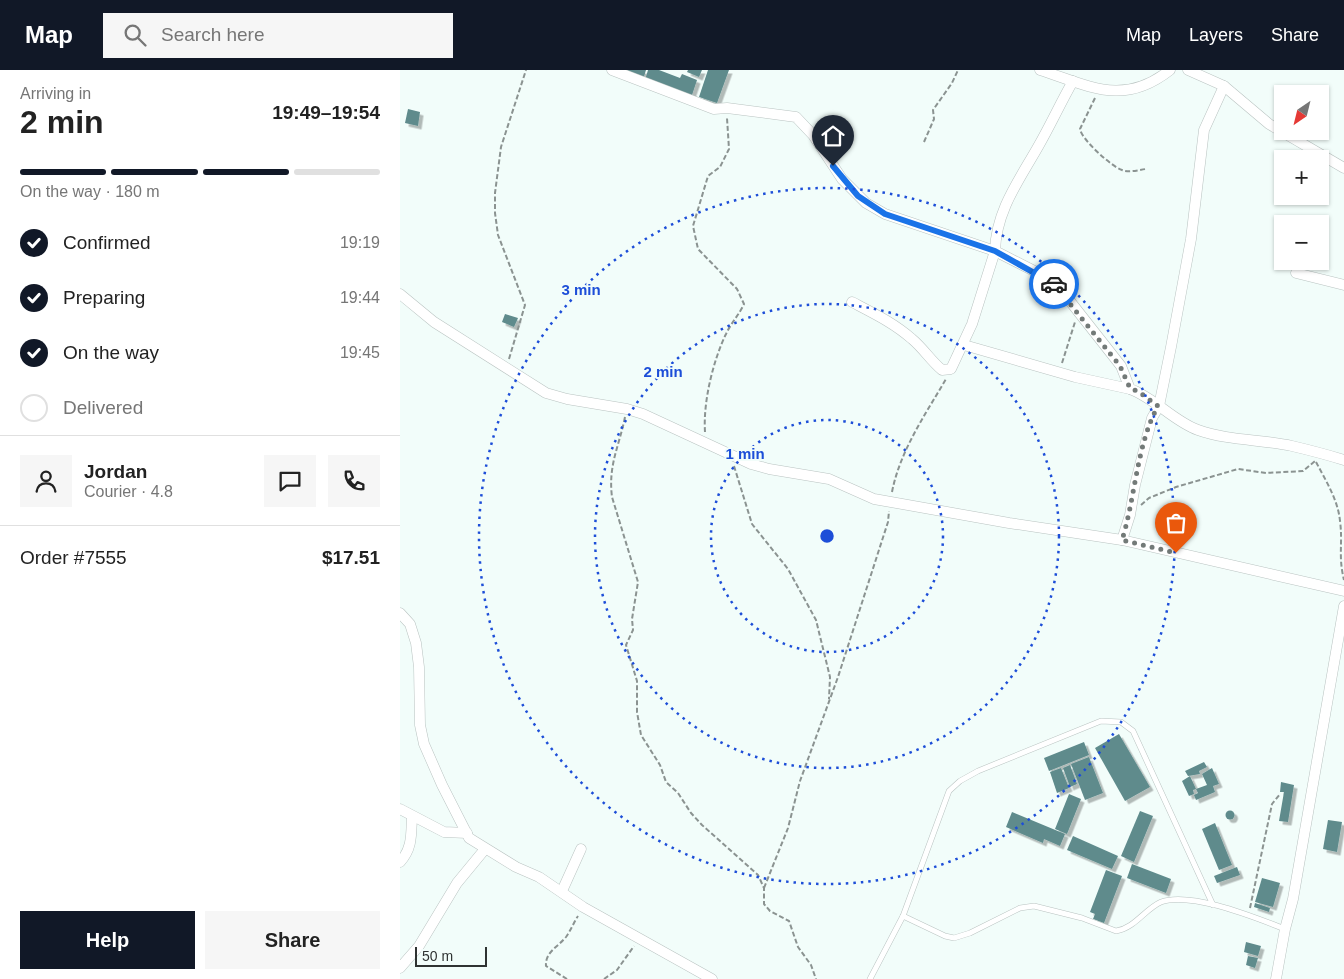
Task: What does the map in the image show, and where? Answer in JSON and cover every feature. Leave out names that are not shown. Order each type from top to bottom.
[{"type":"street","points":[[612,70],[714,109],[727,108],[796,117],[813,135],[842,179],[866,203],[885,214],[995,251],[1053,283],[1120,366],[1130,388]]},
{"type":"street","points":[[1040,70],[1099,89],[1127,92],[1148,86],[1170,70]]},
{"type":"street","points":[[1188,70],[1224,86],[1269,124],[1344,168]]},
{"type":"street","points":[[852,302],[898,327],[928,354],[942,370],[951,370],[964,345],[995,251],[1000,222],[1012,190],[1039,146],[1073,81]]},
{"type":"street","points":[[1122,540],[1130,515],[1135,485],[1152,418],[1158,406],[1191,239],[1204,130],[1224,86]]},
{"type":"street","points":[[1296,273],[1344,285]]},
{"type":"street","points":[[400,294],[434,322],[538,389],[555,396],[627,409],[673,427],[731,456],[769,470],[829,479],[874,499],[1122,540],[1344,591]]},
{"type":"street","points":[[964,345],[1060,371],[1074,377],[1130,388],[1196,430],[1249,442],[1291,446],[1344,460]]},
{"type":"street","points":[[1276,979],[1285,929],[1293,899],[1344,606]]},
{"type":"street","points":[[400,613],[410,624],[416,642],[419,667],[420,725],[424,744],[467,833],[475,843],[562,891],[583,907],[712,979]]},
{"type":"street","points":[[400,809],[444,832],[467,833]]},
{"type":"street","points":[[400,862],[407,854],[411,843],[412,816]]},
{"type":"street","points":[[400,968],[419,946],[457,883],[485,849]]},
{"type":"street","points":[[562,891],[581,849]]},
{"type":"lane","points":[[870,979],[903,916],[945,801],[956,784],[978,771],[1087,726],[1109,720],[1128,725],[1136,736],[1213,905]]},
{"type":"lane","points":[[903,916],[945,936],[954,938],[970,933],[1027,906],[1082,918],[1114,932],[1127,928],[1162,902],[1190,901],[1213,905],[1248,915],[1285,929]]},
{"type":"path","points":[[506,369],[525,307],[498,235],[495,193],[501,148],[526,70]]},
{"type":"path","points":[[924,142],[934,120],[933,110],[952,83],[958,70]]},
{"type":"path","points":[[1099,89],[1080,127],[1082,136],[1119,169],[1127,171],[1146,169]]},
{"type":"path","points":[[706,445],[706,408],[717,358],[727,331],[744,304],[737,289],[698,249],[693,226],[708,176],[720,167],[729,149],[727,108]]},
{"type":"path","points":[[1060,371],[1078,313]]},
{"type":"path","points":[[816,979],[811,965],[798,947],[789,921],[768,909],[764,904],[764,888],[788,828],[800,781],[888,522],[890,502],[899,467],[951,370]]},
{"type":"path","points":[[627,409],[612,461],[610,484],[612,497],[638,582],[632,619],[633,630],[626,645],[636,681],[637,712],[641,735],[660,765],[666,782],[678,794],[690,813],[758,875],[764,888]]},
{"type":"path","points":[[1311,451],[1330,489],[1340,520],[1339,563],[1344,580]]},
{"type":"path","points":[[731,456],[752,524],[788,569],[816,620],[830,676],[828,701]]},
{"type":"path","points":[[1130,515],[1149,498],[1198,480],[1238,469],[1266,473],[1303,471],[1315,461]]},
{"type":"path","points":[[1248,915],[1272,804],[1280,794]]},
{"type":"path","points":[[567,979],[546,966],[546,960],[550,952],[566,937],[583,907]]},
{"type":"path","points":[[604,979],[627,960],[639,938]]},
{"type":"building","points":[[612,70],[646,70],[643,80]]},
{"type":"building","points":[[648,70],[659,70],[680,78],[682,74],[697,80],[691,98],[645,80]]},
{"type":"building","points":[[688,70],[702,70],[699,77],[687,72]]},
{"type":"building","points":[[708,70],[729,70],[717,103],[699,97]]},
{"type":"building","points":[[408,109],[420,112],[418,126],[405,123]]},
{"type":"building","points":[[505,314],[518,318],[514,327],[502,322]]},
{"type":"building","points":[[1119,734],[1150,787],[1125,801],[1095,748]]},
{"type":"building","points":[[1084,742],[1089,755],[1049,771],[1044,758]]},
{"type":"building","points":[[1089,757],[1103,793],[1085,800],[1071,764]]},
{"type":"building","points":[[1204,762],[1207,767],[1199,771],[1200,774],[1188,776],[1185,771]]},
{"type":"building","points":[[1070,765],[1077,784],[1070,787],[1063,768]]},
{"type":"building","points":[[1061,768],[1069,788],[1057,793],[1050,772]]},
{"type":"building","points":[[1212,768],[1219,784],[1213,786],[1215,792],[1196,800],[1194,795],[1198,793],[1196,789],[1207,785],[1202,774]]},
{"type":"building","points":[[1190,776],[1196,789],[1193,790],[1194,794],[1189,796],[1182,781]]},
{"type":"building","points":[[1281,782],[1294,785],[1288,822],[1279,821],[1284,792],[1280,792]]},
{"type":"building","points":[[1069,794],[1081,799],[1067,834],[1055,829]]},
{"type":"building","points":[[1140,811],[1153,816],[1134,862],[1121,856]]},
{"type":"building","points":[[1230,811],[1234,815],[1230,819],[1226,815]]},
{"type":"building","points":[[1012,812],[1065,834],[1060,846],[1044,839],[1043,843],[1006,827]]},
{"type":"building","points":[[1328,820],[1342,822],[1337,852],[1323,849]]},
{"type":"building","points":[[1215,823],[1232,865],[1219,870],[1202,829]]},
{"type":"building","points":[[1073,836],[1118,856],[1112,869],[1067,850]]},
{"type":"building","points":[[1132,864],[1171,879],[1166,893],[1127,878]]},
{"type":"building","points":[[1237,867],[1240,875],[1217,883],[1214,876]]},
{"type":"building","points":[[1106,870],[1122,876],[1104,923],[1093,919],[1095,914],[1090,912]]},
{"type":"building","points":[[1262,878],[1280,883],[1273,907],[1255,902]]},
{"type":"building","points":[[1255,903],[1270,908],[1269,912],[1254,907]]},
{"type":"building","points":[[1246,942],[1261,946],[1258,956],[1244,952]]},
{"type":"building","points":[[1248,956],[1258,958],[1255,968],[1246,965]]},
{"type":"way so far","points":[[1054,284],[1062,291],[1112,355],[1120,366],[1130,388],[1139,392],[1158,406],[1152,418],[1135,485],[1130,515],[1122,540],[1176,553]]},
{"type":"route","points":[[833,166],[858,196],[873,208],[885,214],[995,251],[1042,275],[1054,284]]}]
